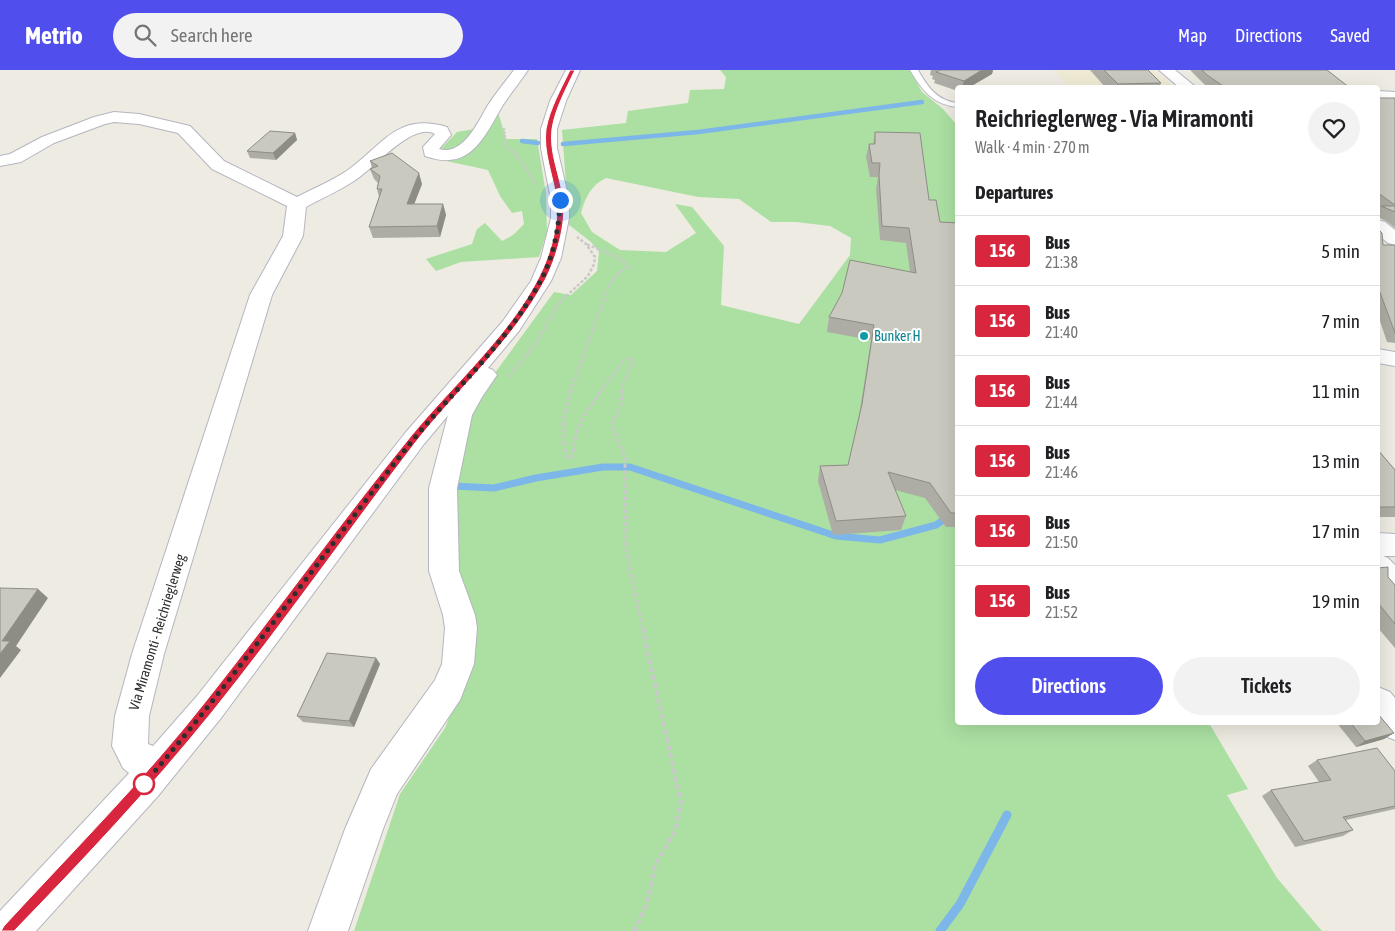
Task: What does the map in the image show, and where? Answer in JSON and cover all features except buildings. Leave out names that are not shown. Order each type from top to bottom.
[{"type":"street","points":[[0,161],[15,158],[48,140],[100,120],[114,117],[139,119],[184,129],[218,165],[297,204],[354,174],[411,130],[426,127],[441,130],[444,135],[431,147],[431,152],[434,154],[446,156],[460,152],[474,141],[521,70]]},
{"type":"street","points":[[9,931],[159,766],[260,642],[415,438],[511,326],[541,281],[551,258],[560,218],[560,200],[549,148],[549,129],[558,101],[573,70]]},
{"type":"street","points":[[1166,70],[1186,85]]},
{"type":"street","points":[[1380,96],[1395,96]]},
{"type":"street","name":"Via Miramonti - Reichrieglerweg","points":[[159,766],[142,761],[135,756],[130,746],[132,716],[148,654],[261,295],[293,236],[297,204]]},
{"type":"street","points":[[1380,228],[1395,239]]},
{"type":"street","points":[[1380,246],[1395,246]]},
{"type":"street","points":[[1380,356],[1395,358]]},
{"type":"street","points":[[328,931],[364,830],[384,782],[448,689],[458,664],[461,628],[459,615],[444,571],[443,488],[460,415],[471,394],[486,375],[474,370]]},
{"type":"street","points":[[1380,544],[1395,545]]},
{"type":"street","points":[[1380,560],[1395,560]]},
{"type":"street","points":[[1380,568],[1395,585]]},
{"type":"street","points":[[1380,705],[1395,724]]},
{"type":"lane","points":[[914,70],[924,90],[946,105],[955,105]]},
{"type":"path","points":[[497,104],[502,106],[504,110],[503,142],[508,150],[522,162],[532,179]]},
{"type":"path","points":[[504,382],[537,343],[556,305],[592,271],[595,257],[586,244],[615,256],[629,266],[615,278],[608,290],[566,407],[562,434],[564,450],[570,458],[574,455],[576,428],[586,409],[624,361],[631,358],[633,360],[623,383],[621,404],[612,425],[625,460],[626,550],[661,719],[671,764],[680,786],[681,800],[678,821],[670,842],[656,865],[649,884],[649,896],[646,906],[634,931]]},
{"type":"shaded area","points":[[1054,70],[1153,70],[1172,85],[1067,85]]},
{"type":"green space","points":[[720,70],[910,70],[922,92],[943,109],[955,123],[955,725],[1210,725],[1248,789],[1227,795],[1277,878],[1322,931],[354,931],[400,794],[445,728],[468,669],[453,577],[458,459],[476,399],[554,292],[571,295],[597,271],[599,252],[591,242],[569,225],[562,130],[626,123],[628,111],[688,103],[690,90],[724,89],[726,77]],"holes":[[[606,178],[698,197],[739,199],[771,222],[796,222],[830,226],[851,238],[850,255],[799,324],[721,305],[724,246],[692,207],[675,204],[696,233],[666,252],[620,250],[592,232],[581,213],[589,192],[596,184]]]},
{"type":"green space","points":[[498,112],[506,139],[537,139],[546,194],[547,232],[539,257],[461,262],[436,271],[426,259],[472,244],[477,229],[485,223],[502,241],[513,235],[524,224],[522,211],[512,213],[500,196],[488,170],[432,158],[457,132],[480,128]]},
{"type":"waterway","points":[[563,144],[698,132],[922,102]]},
{"type":"waterway","points":[[522,141],[538,143]]},
{"type":"waterway","points":[[453,486],[494,488],[536,478],[603,467],[630,467],[836,536],[880,540],[936,525],[955,512]]},
{"type":"waterway","points":[[940,931],[960,904],[1007,815]]},
{"type":"bus line","name":"156","points":[[9,931],[145,783],[209,706],[415,438],[511,326],[541,281],[551,258],[560,218],[560,200],[549,148],[549,129],[558,101],[573,70]]},
{"type":"place","name":"Bunker H","points":[[864,336]]},
{"type":"route","points":[[144,784],[260,642],[415,438],[511,326],[541,281],[551,258],[560,218],[560,200]]}]
